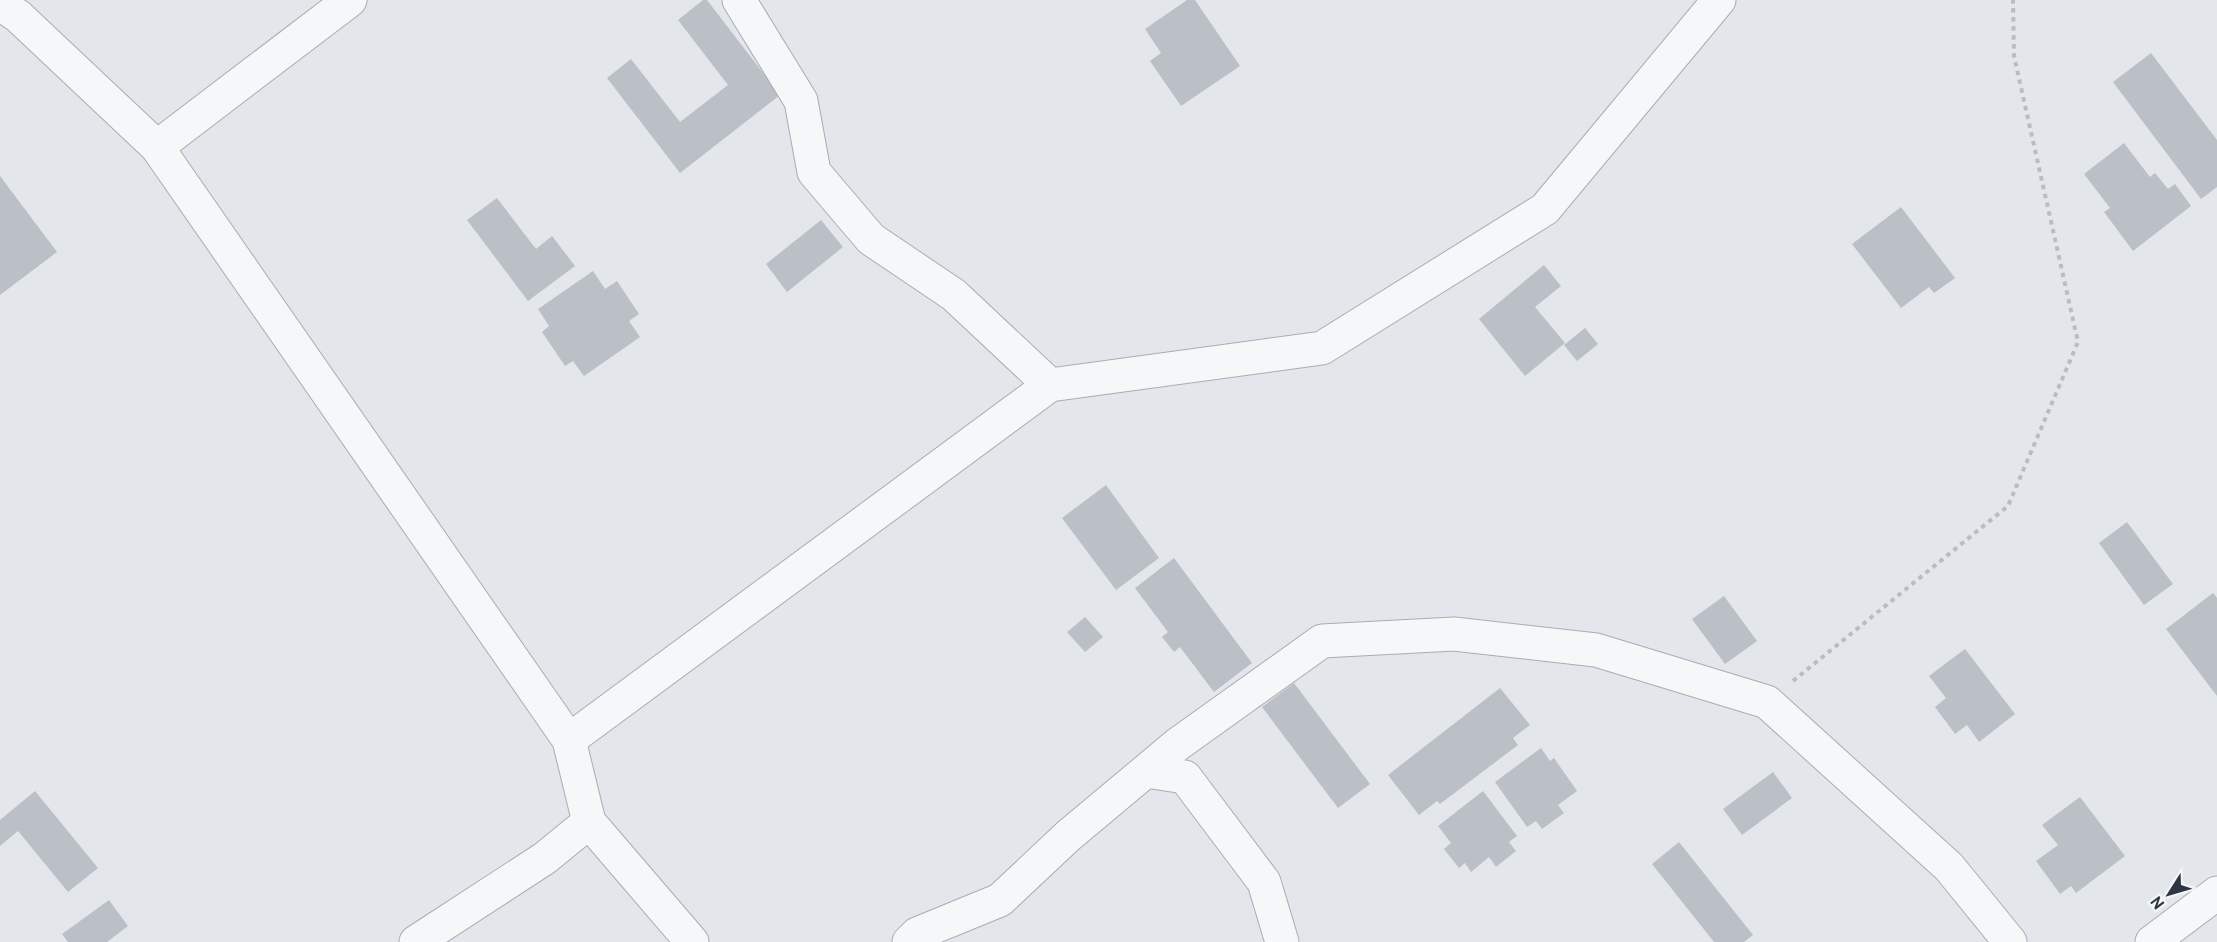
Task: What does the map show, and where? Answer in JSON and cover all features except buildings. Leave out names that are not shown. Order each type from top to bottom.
[{"type":"street","points":[[157,147],[350,0]]},
{"type":"street","points":[[739,0],[801,101],[814,172],[871,239],[954,295],[1050,385]]},
{"type":"street","points":[[569,740],[1050,385],[1322,348],[1545,209],[1719,0]]},
{"type":"street","points":[[0,4],[18,16],[157,147],[569,740],[589,822],[692,942]]},
{"type":"street","points":[[909,942],[917,934],[1000,900],[1068,836],[1178,744],[1322,641],[1454,634],[1596,650],[1767,702],[1949,867],[2010,942]]},
{"type":"street","points":[[1146,771],[1185,777],[1264,882],[1282,942]]},
{"type":"street","points":[[416,942],[545,858],[589,822]]},
{"type":"street","points":[[2152,942],[2217,893]]},
{"type":"path","points":[[1767,702],[2008,506],[2078,342],[2014,56],[2013,0]]}]
